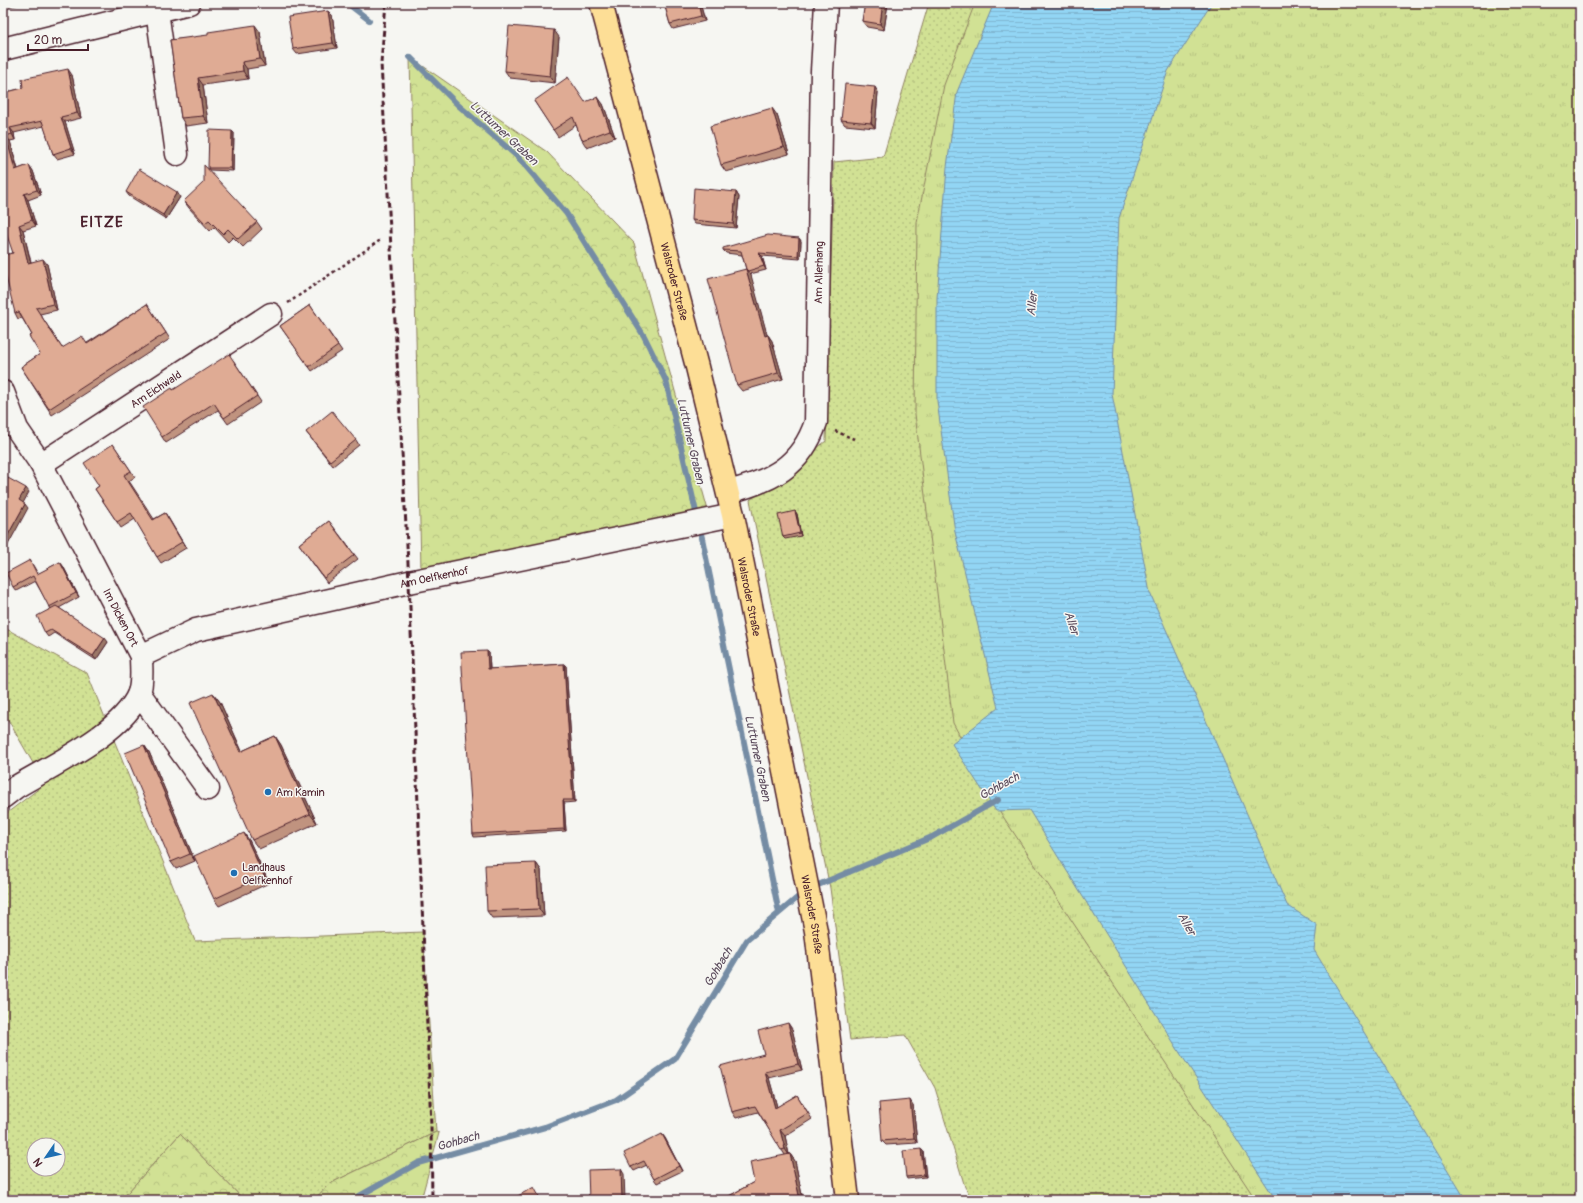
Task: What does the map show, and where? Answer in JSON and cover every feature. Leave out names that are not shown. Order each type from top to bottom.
[{"type":"main road","name":"Walsroder Straße","points":[[601,3],[728,492],[724,517],[800,850],[816,931],[848,1200]]},
{"type":"street","points":[[3,49],[189,3]]},
{"type":"street","name":"Am Allerhang","points":[[728,492],[754,486],[779,474],[792,463],[804,449],[816,422],[822,71],[826,3]]},
{"type":"street","points":[[157,11],[177,154]]},
{"type":"street","name":"Am Eichwald","points":[[41,464],[272,314]]},
{"type":"street","name":"Im Dicken Ort","points":[[3,392],[17,429],[41,464],[140,656],[141,673],[139,692],[120,719],[102,735],[16,787],[3,797]]},
{"type":"street","name":"Am Oelfkenhof","points":[[140,656],[196,630],[409,582],[724,517]]},
{"type":"street","points":[[139,692],[208,789]]},
{"type":"path","points":[[272,314],[382,240]]},
{"type":"path","points":[[845,435],[854,439]]},
{"type":"green space","points":[[929,3],[994,3],[1029,810],[1276,1200],[973,1200],[965,1187],[935,1088],[905,1035],[850,1040],[830,888],[750,500],[826,441],[834,162],[883,157]]},
{"type":"green space","points":[[975,3],[1580,3],[1580,1200],[1256,1200],[1002,815],[953,723],[915,414],[917,222],[944,85]]},
{"type":"green space","points":[[410,57],[547,152],[634,243],[709,514],[421,570]]},
{"type":"green space","points":[[3,627],[87,673],[195,941],[423,932],[436,1132],[329,1184],[314,1200],[244,1200],[180,1134],[121,1200],[3,1200],[3,816],[45,784],[3,711]]},
{"type":"green space","points":[[436,1132],[439,1133],[421,1200],[314,1200],[329,1184]]},
{"type":"green space","points":[[180,1134],[244,1200],[121,1200]]},
{"type":"water","name":"Aller","points":[[994,3],[1212,3],[1168,71],[1119,218],[1112,394],[1150,593],[1287,905],[1317,925],[1314,950],[1466,1200],[1276,1200],[1180,1053],[1029,810],[996,811],[952,744],[998,708],[955,532],[937,401],[937,298],[947,167],[957,92]]},
{"type":"building","points":[[664,3],[698,3],[701,16],[670,24]]},
{"type":"building","points":[[865,3],[883,3],[880,24],[862,21]]},
{"type":"building","points":[[328,11],[333,43],[293,49],[288,17]]},
{"type":"building","points":[[255,25],[260,59],[242,62],[243,71],[198,78],[203,116],[181,118],[170,40],[208,35],[208,32]]},
{"type":"building","points":[[509,26],[554,30],[550,76],[505,71]]},
{"type":"building","points":[[68,69],[77,113],[61,117],[71,148],[53,154],[42,121],[10,128],[12,134],[6,136],[15,170],[29,165],[37,190],[24,194],[32,220],[19,225],[28,263],[43,259],[53,304],[36,308],[62,348],[82,336],[87,344],[147,304],[166,333],[49,409],[21,367],[40,354],[29,336],[32,335],[19,312],[15,313],[3,265],[3,255],[13,253],[3,224],[3,93],[23,88],[22,79]]},
{"type":"building","points":[[568,77],[585,102],[598,97],[610,130],[582,140],[573,117],[553,130],[534,101]]},
{"type":"building","points":[[845,84],[875,87],[871,123],[841,120]]},
{"type":"building","points":[[772,108],[784,147],[721,165],[710,126]]},
{"type":"building","points":[[209,130],[232,131],[231,168],[208,168]]},
{"type":"building","points":[[204,165],[257,222],[238,239],[228,229],[223,234],[209,220],[205,223],[184,201],[204,182]]},
{"type":"building","points":[[139,169],[177,192],[163,215],[126,192]]},
{"type":"building","points":[[694,188],[736,192],[733,224],[692,220]]},
{"type":"building","points":[[768,235],[799,238],[798,256],[759,253],[764,266],[748,271],[746,269],[741,251],[723,250],[723,248]]},
{"type":"building","points":[[746,269],[765,336],[768,335],[778,373],[737,385],[708,279]]},
{"type":"building","points":[[310,305],[338,346],[309,367],[280,326]]},
{"type":"building","points":[[229,354],[257,396],[224,418],[214,403],[162,437],[143,407],[172,388],[173,390]]},
{"type":"building","points":[[332,411],[356,440],[330,461],[306,432]]},
{"type":"building","points":[[113,444],[131,471],[124,475],[153,520],[165,513],[182,542],[157,557],[131,513],[117,522],[95,489],[99,486],[84,463]]},
{"type":"building","points":[[8,478],[26,488],[19,500],[25,504],[3,544],[3,486]]},
{"type":"building","points":[[795,511],[800,533],[783,537],[778,515]]},
{"type":"building","points":[[329,521],[354,555],[324,578],[299,544]]},
{"type":"building","points":[[30,560],[37,574],[60,562],[76,593],[49,607],[33,576],[13,587],[6,573]]},
{"type":"building","points":[[56,606],[105,638],[93,656],[51,630],[45,633],[37,616]]},
{"type":"building","points":[[487,651],[488,669],[564,664],[573,800],[563,800],[564,829],[473,834],[461,652]]},
{"type":"building","name":"Am Kamin","points":[[213,693],[240,752],[275,736],[310,814],[252,840],[190,703]]},
{"type":"building","points":[[144,745],[190,854],[171,862],[125,753]]},
{"type":"building","name":"Landhaus Oelfkenhof","points":[[244,833],[264,876],[214,899],[194,856]]},
{"type":"building","points":[[536,863],[539,909],[487,911],[485,865]]},
{"type":"building","points":[[788,1023],[798,1064],[765,1072],[775,1108],[797,1095],[808,1113],[780,1130],[785,1149],[781,1150],[755,1106],[732,1112],[720,1066],[764,1054],[758,1031]]},
{"type":"building","points":[[910,1100],[914,1138],[882,1141],[879,1103]]},
{"type":"building","points":[[662,1134],[679,1166],[654,1179],[644,1161],[631,1167],[624,1153]]},
{"type":"building","points":[[921,1149],[924,1175],[906,1177],[903,1151]]},
{"type":"building","points":[[790,1154],[800,1200],[722,1200],[754,1182],[750,1162]]},
{"type":"building","points":[[621,1169],[622,1200],[589,1200],[588,1170]]},
{"type":"building","points":[[534,1187],[541,1200],[518,1200],[516,1197]]},
{"type":"waterway","name":"Luttumer Graben","points":[[347,3],[369,20]]},
{"type":"waterway","name":"Luttumer Graben","points":[[410,57],[458,105],[518,157],[566,213],[644,336],[666,381],[702,538],[779,913]]},
{"type":"waterway","name":"Gohbach","points":[[811,888],[932,837],[998,800]]},
{"type":"waterway","name":"Gohbach","points":[[352,1200],[418,1163],[545,1127],[616,1100],[675,1059],[747,940],[803,893]]},
{"type":"railway","points":[[386,3],[381,63],[409,582],[431,1126],[432,1200]]},
{"type":"place","name":"Am Kamin","points":[[268,792]]},
{"type":"place","name":"Landhaus Oelfkenhof","points":[[234,873]]},
{"type":"district","name":"EITZE","points":[[102,222]]}]
